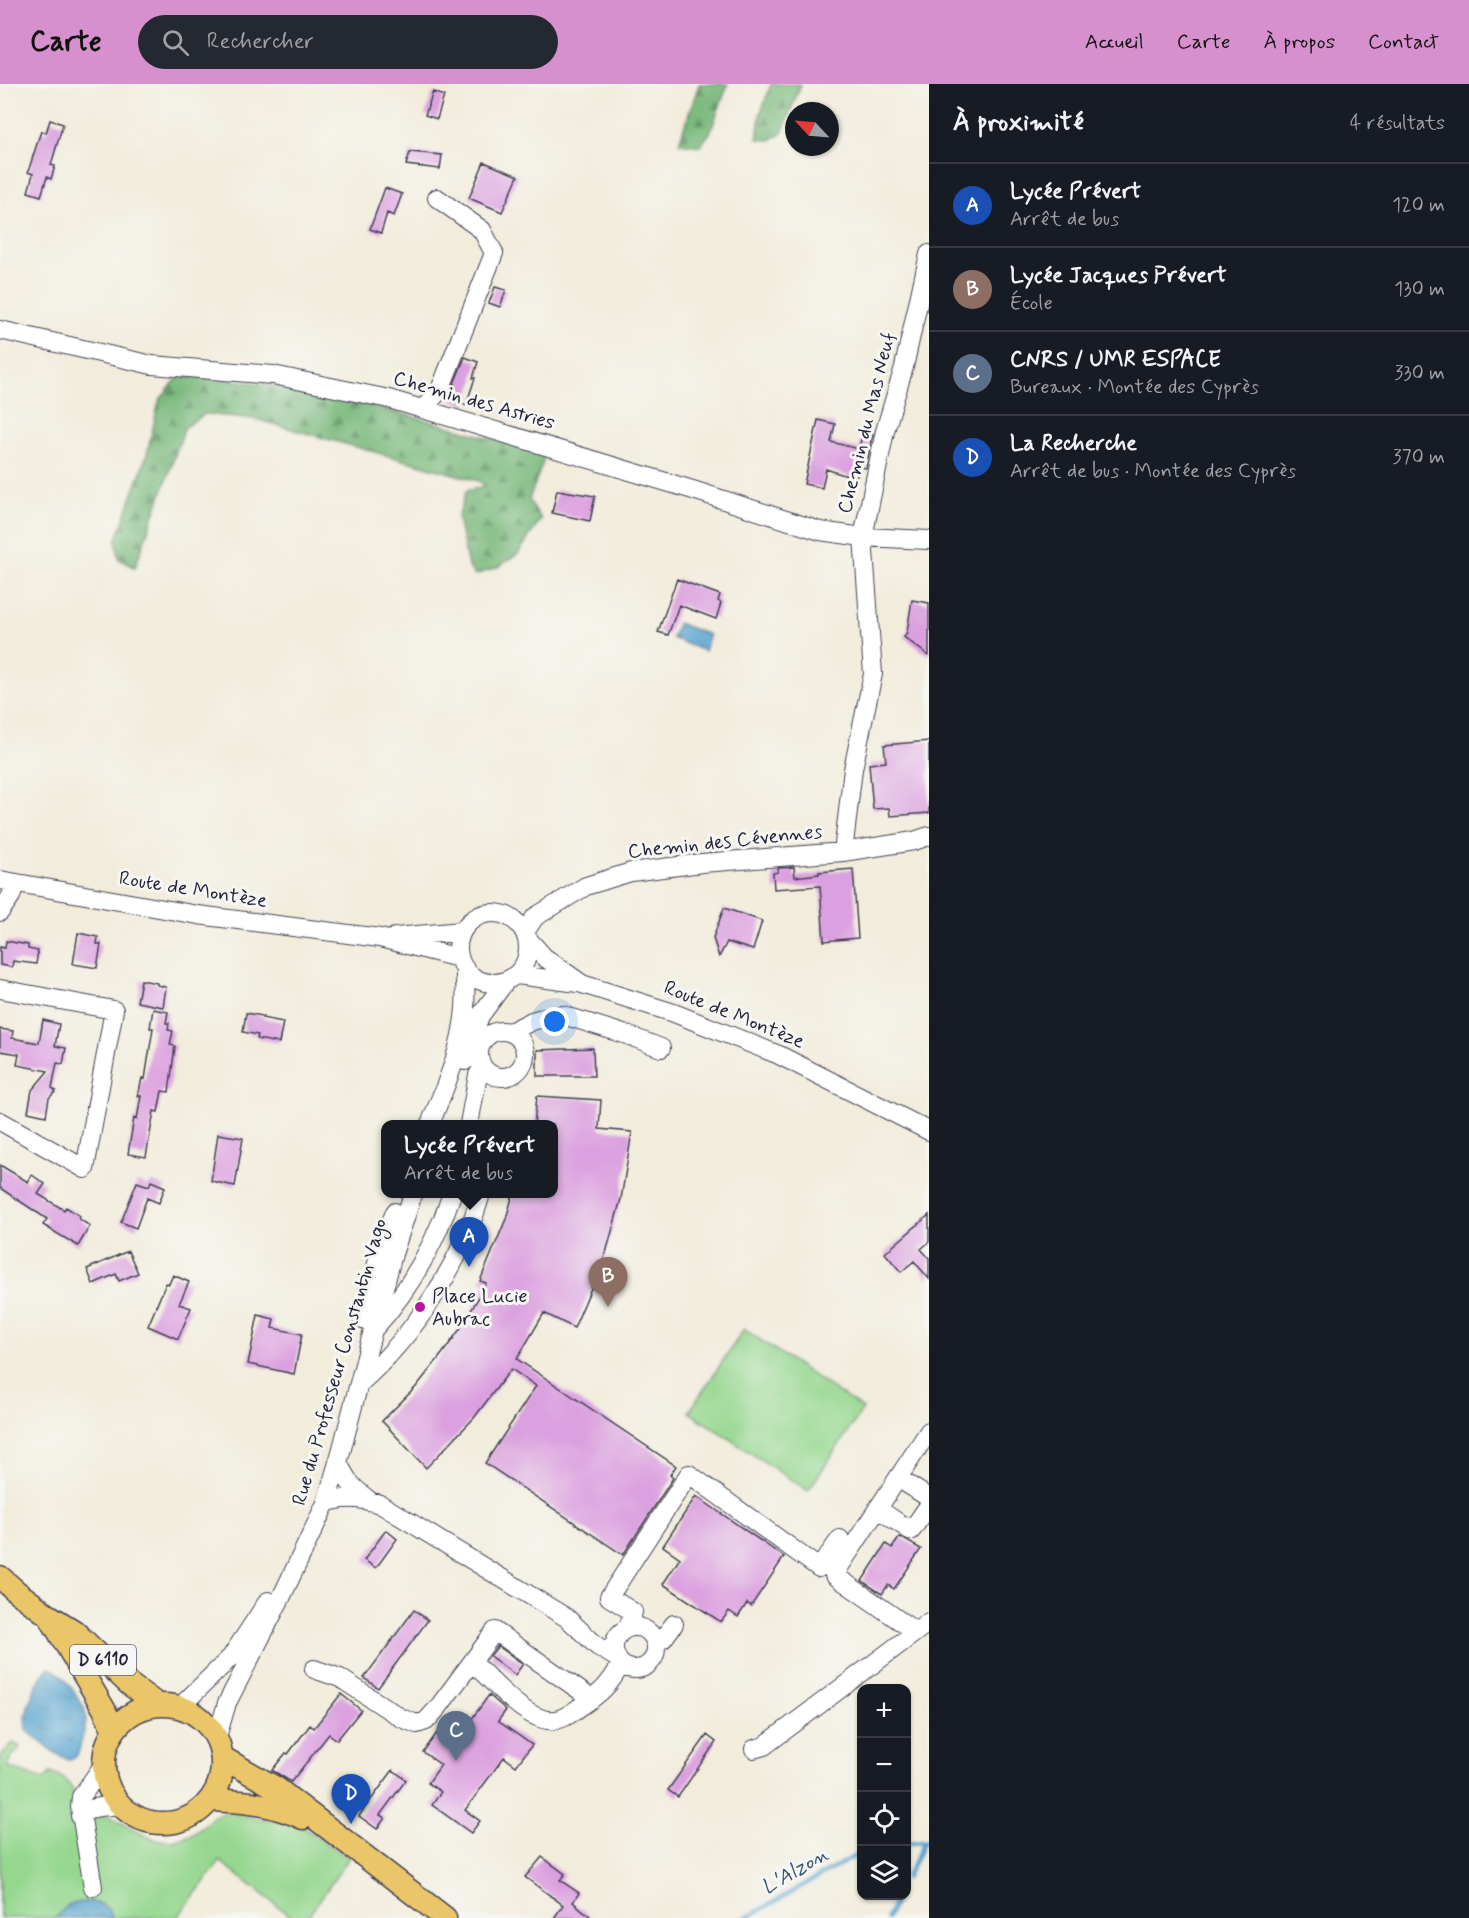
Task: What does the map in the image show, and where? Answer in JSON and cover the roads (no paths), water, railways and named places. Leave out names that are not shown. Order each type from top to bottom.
[{"type":"main road","name":"D 6110","points":[[0,1577],[48,1615],[74,1631],[129,1684],[169,1706]]},
{"type":"main road","name":"D 6110","points":[[48,1615],[104,1709],[114,1731]]},
{"type":"main road","points":[[169,1706],[195,1713],[207,1724],[220,1748],[222,1773],[218,1788],[211,1800],[199,1812],[183,1821],[166,1824],[149,1822],[133,1816],[120,1805],[108,1786],[104,1764],[106,1747],[114,1731],[126,1718],[141,1709],[169,1706]]},
{"type":"main road","points":[[220,1748],[276,1788],[445,1918]]},
{"type":"main road","points":[[211,1800],[246,1802],[280,1808],[334,1832]]},
{"type":"street","points":[[423,409],[440,390],[494,253],[482,230],[437,198]]},
{"type":"street","name":"Chemin du Mas Neuf","points":[[843,852],[853,769],[873,674],[863,537],[885,431],[904,367],[929,254]]},
{"type":"street","name":"Chemin des Astries","points":[[0,330],[152,365],[273,375],[389,399],[693,490],[820,531],[863,537],[929,540]]},
{"type":"street","name":"Chemin des Cévennes","points":[[526,927],[586,886],[631,872],[702,863],[843,852],[914,841],[929,836]]},
{"type":"street","points":[[0,912],[11,896],[7,882]]},
{"type":"street","name":"Route de Montèze","points":[[7,882],[198,915],[380,938],[462,964]]},
{"type":"street","points":[[432,1120],[453,1063],[465,1010],[459,939],[470,921],[481,915],[493,912],[505,914],[526,927],[529,948],[527,958],[524,967],[511,978],[480,1016],[443,1120]]},
{"type":"street","name":"Route de Montèze","points":[[526,927],[544,957],[582,984],[674,1013],[778,1055],[929,1131]]},
{"type":"street","name":"Route de Montèze","points":[[380,938],[462,931]]},
{"type":"street","points":[[462,964],[473,978],[483,983],[494,984],[511,978],[582,984]]},
{"type":"street","points":[[0,990],[114,1010],[85,1169],[0,1121]]},
{"type":"street","points":[[510,1032],[532,1021],[563,1015],[662,1048]]},
{"type":"street","points":[[480,1016],[485,1039]]},
{"type":"street","points":[[496,1032],[510,1032],[522,1041],[525,1049],[523,1065],[512,1075],[496,1076],[483,1067],[479,1053],[485,1039],[496,1032]]},
{"type":"street","points":[[470,1120],[478,1076],[483,1067]]},
{"type":"street","points":[[474,1100],[481,1120]]},
{"type":"street","name":"Rue du Professeur Constantin Vago","points":[[169,1706],[231,1657],[273,1594],[306,1520],[328,1459],[344,1404],[381,1247],[400,1198]]},
{"type":"street","name":"Rue du Professeur Constantin Vago","points":[[220,1748],[227,1703],[281,1598],[326,1503],[393,1254],[412,1198]]},
{"type":"street","points":[[372,1332],[390,1312],[418,1268],[436,1235],[450,1198]]},
{"type":"street","points":[[359,1384],[379,1367],[411,1329],[431,1300],[464,1239],[479,1198]]},
{"type":"street","points":[[754,1749],[764,1746],[923,1627],[834,1575],[929,1431]]},
{"type":"street","points":[[338,1462],[351,1486],[372,1502]]},
{"type":"street","points":[[473,1663],[521,1707],[538,1718],[547,1720],[561,1719],[608,1686],[633,1612],[609,1597],[689,1474],[819,1568],[840,1539]]},
{"type":"street","points":[[898,1478],[929,1498]]},
{"type":"street","points":[[326,1503],[337,1498],[355,1498],[380,1504],[567,1618],[586,1635],[620,1648],[634,1669],[647,1665],[656,1654],[655,1640],[646,1630],[634,1627],[620,1648]]},
{"type":"street","points":[[878,1509],[911,1531],[929,1505]]},
{"type":"street","points":[[655,1640],[663,1639],[674,1624]]},
{"type":"street","points":[[314,1669],[340,1678],[401,1718],[417,1724],[426,1721],[438,1709],[495,1631],[592,1699]]},
{"type":"street","points":[[93,1887],[80,1816],[81,1797],[104,1764]]},
{"type":"street","points":[[80,1816],[95,1806],[120,1805]]},
{"type":"water","points":[[678,623],[709,635],[704,651],[672,638]]},
{"type":"water","points":[[49,1668],[65,1679],[84,1707],[86,1723],[80,1747],[72,1759],[55,1753],[26,1729],[25,1720],[31,1700],[38,1683]]},
{"type":"water","points":[[89,1901],[106,1908],[112,1918],[55,1918],[69,1904]]},
{"type":"waterway","name":"L'Alzon","points":[[911,1843],[929,1841]]},
{"type":"waterway","points":[[911,1868],[924,1842]]},
{"type":"waterway","name":"L'Alzon","points":[[746,1918],[857,1855]]},
{"type":"waterway","points":[[887,1918],[896,1900]]},
{"type":"place","name":"Lycée Prévert","points":[[469,1267]]},
{"type":"place","name":"Place Lucie Aubrac","points":[[420,1307]]},
{"type":"place","name":"Lycée Jacques Prévert","points":[[608,1307]]},
{"type":"place","name":"CNRS / UMR ESPACE","points":[[456,1761]]},
{"type":"place","name":"La Recherche","points":[[351,1824]]}]
